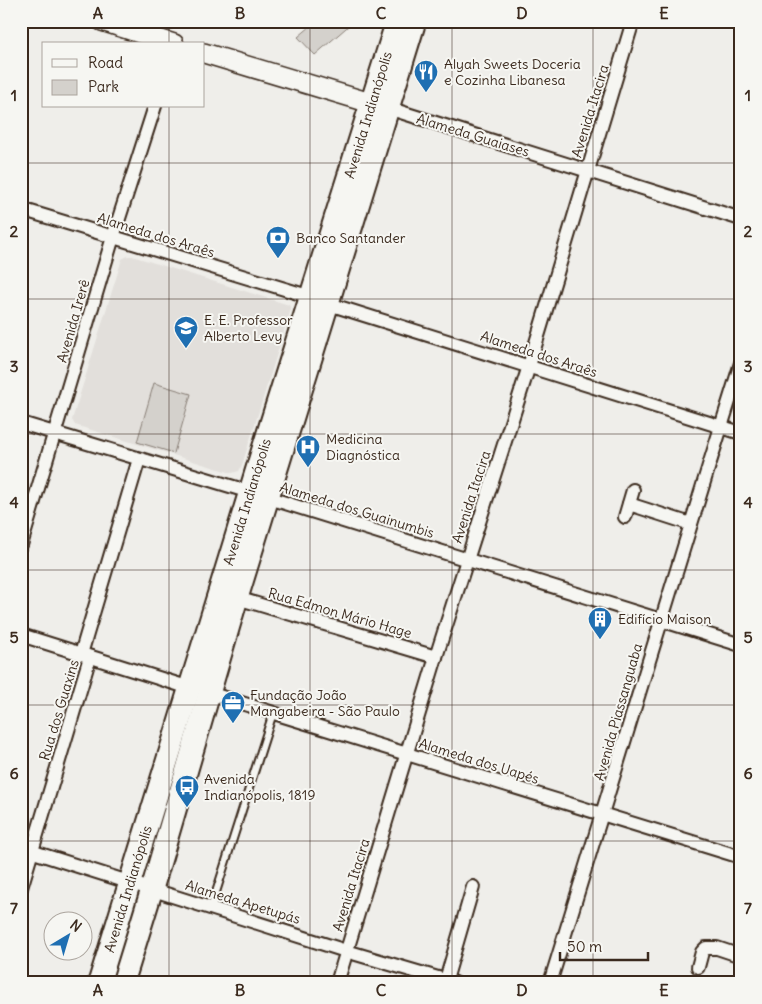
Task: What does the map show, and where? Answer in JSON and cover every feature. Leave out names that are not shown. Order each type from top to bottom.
[{"type":"main road","name":"Avenida Indianópolis","points":[[380,106],[397,21]]},
{"type":"main road","name":"Avenida Indianópolis","points":[[123,983],[152,889],[200,691],[259,495],[380,106],[415,21]]},
{"type":"main road","name":"Avenida Indianópolis","points":[[99,983],[131,882],[200,691],[237,598],[259,495]]},
{"type":"street","points":[[102,21],[168,42]]},
{"type":"street","name":"Avenida Itacira","points":[[336,983],[436,657],[529,366],[633,21]]},
{"type":"street","name":"Alameda Guaiases","points":[[205,53],[741,219]]},
{"type":"street","name":"Avenida Irerê","points":[[21,545],[153,108]]},
{"type":"street","name":"Alameda dos Araês","points":[[21,209],[741,433]]},
{"type":"street","name":"Avenida Piassanguaba","points":[[550,983],[604,814],[660,620],[741,363]]},
{"type":"street","name":"Alameda dos Guainumbis","points":[[21,423],[741,644]]},
{"type":"street","name":"Rua dos Guaxins","points":[[21,888],[27,850],[86,656],[139,460]]},
{"type":"street","points":[[625,517],[633,490]]},
{"type":"street","points":[[629,504],[691,524]]},
{"type":"street","name":"Rua Edmon Mário Hage","points":[[237,598],[436,657]]},
{"type":"street","name":"Alameda dos Uapés","points":[[21,635],[741,857]]},
{"type":"street","name":"Alameda Apetupás","points":[[27,850],[451,981]]},
{"type":"street","points":[[451,981],[473,887]]},
{"type":"street","points":[[698,967],[702,952],[706,948],[717,948],[741,956]]},
{"type":"lane","points":[[211,908],[273,713]]},
{"type":"shaded area","name":"E. E. Professor Alberto Levy","points":[[128,256],[289,305],[291,309],[239,471],[232,473],[75,425],[72,420],[122,259]]},
{"type":"green space","points":[[317,21],[354,21],[315,55],[298,37]]},
{"type":"green space","points":[[154,383],[191,394],[174,453],[137,442]]},
{"type":"place","name":"Alyah Sweets Doceria e Cozinha Libanesa","points":[[426,93]]},
{"type":"place","name":"Banco Santander","points":[[278,259]]},
{"type":"place","name":"E. E. Professor Alberto Levy","points":[[186,349]]},
{"type":"place","name":"Medicina Diagnóstica","points":[[308,468]]},
{"type":"place","name":"Edifício Maison","points":[[600,640]]},
{"type":"place","name":"Fundação João Mangabeira - São Paulo","points":[[233,724]]},
{"type":"place","name":"Avenida Indianópolis, 1819","points":[[187,808]]}]
